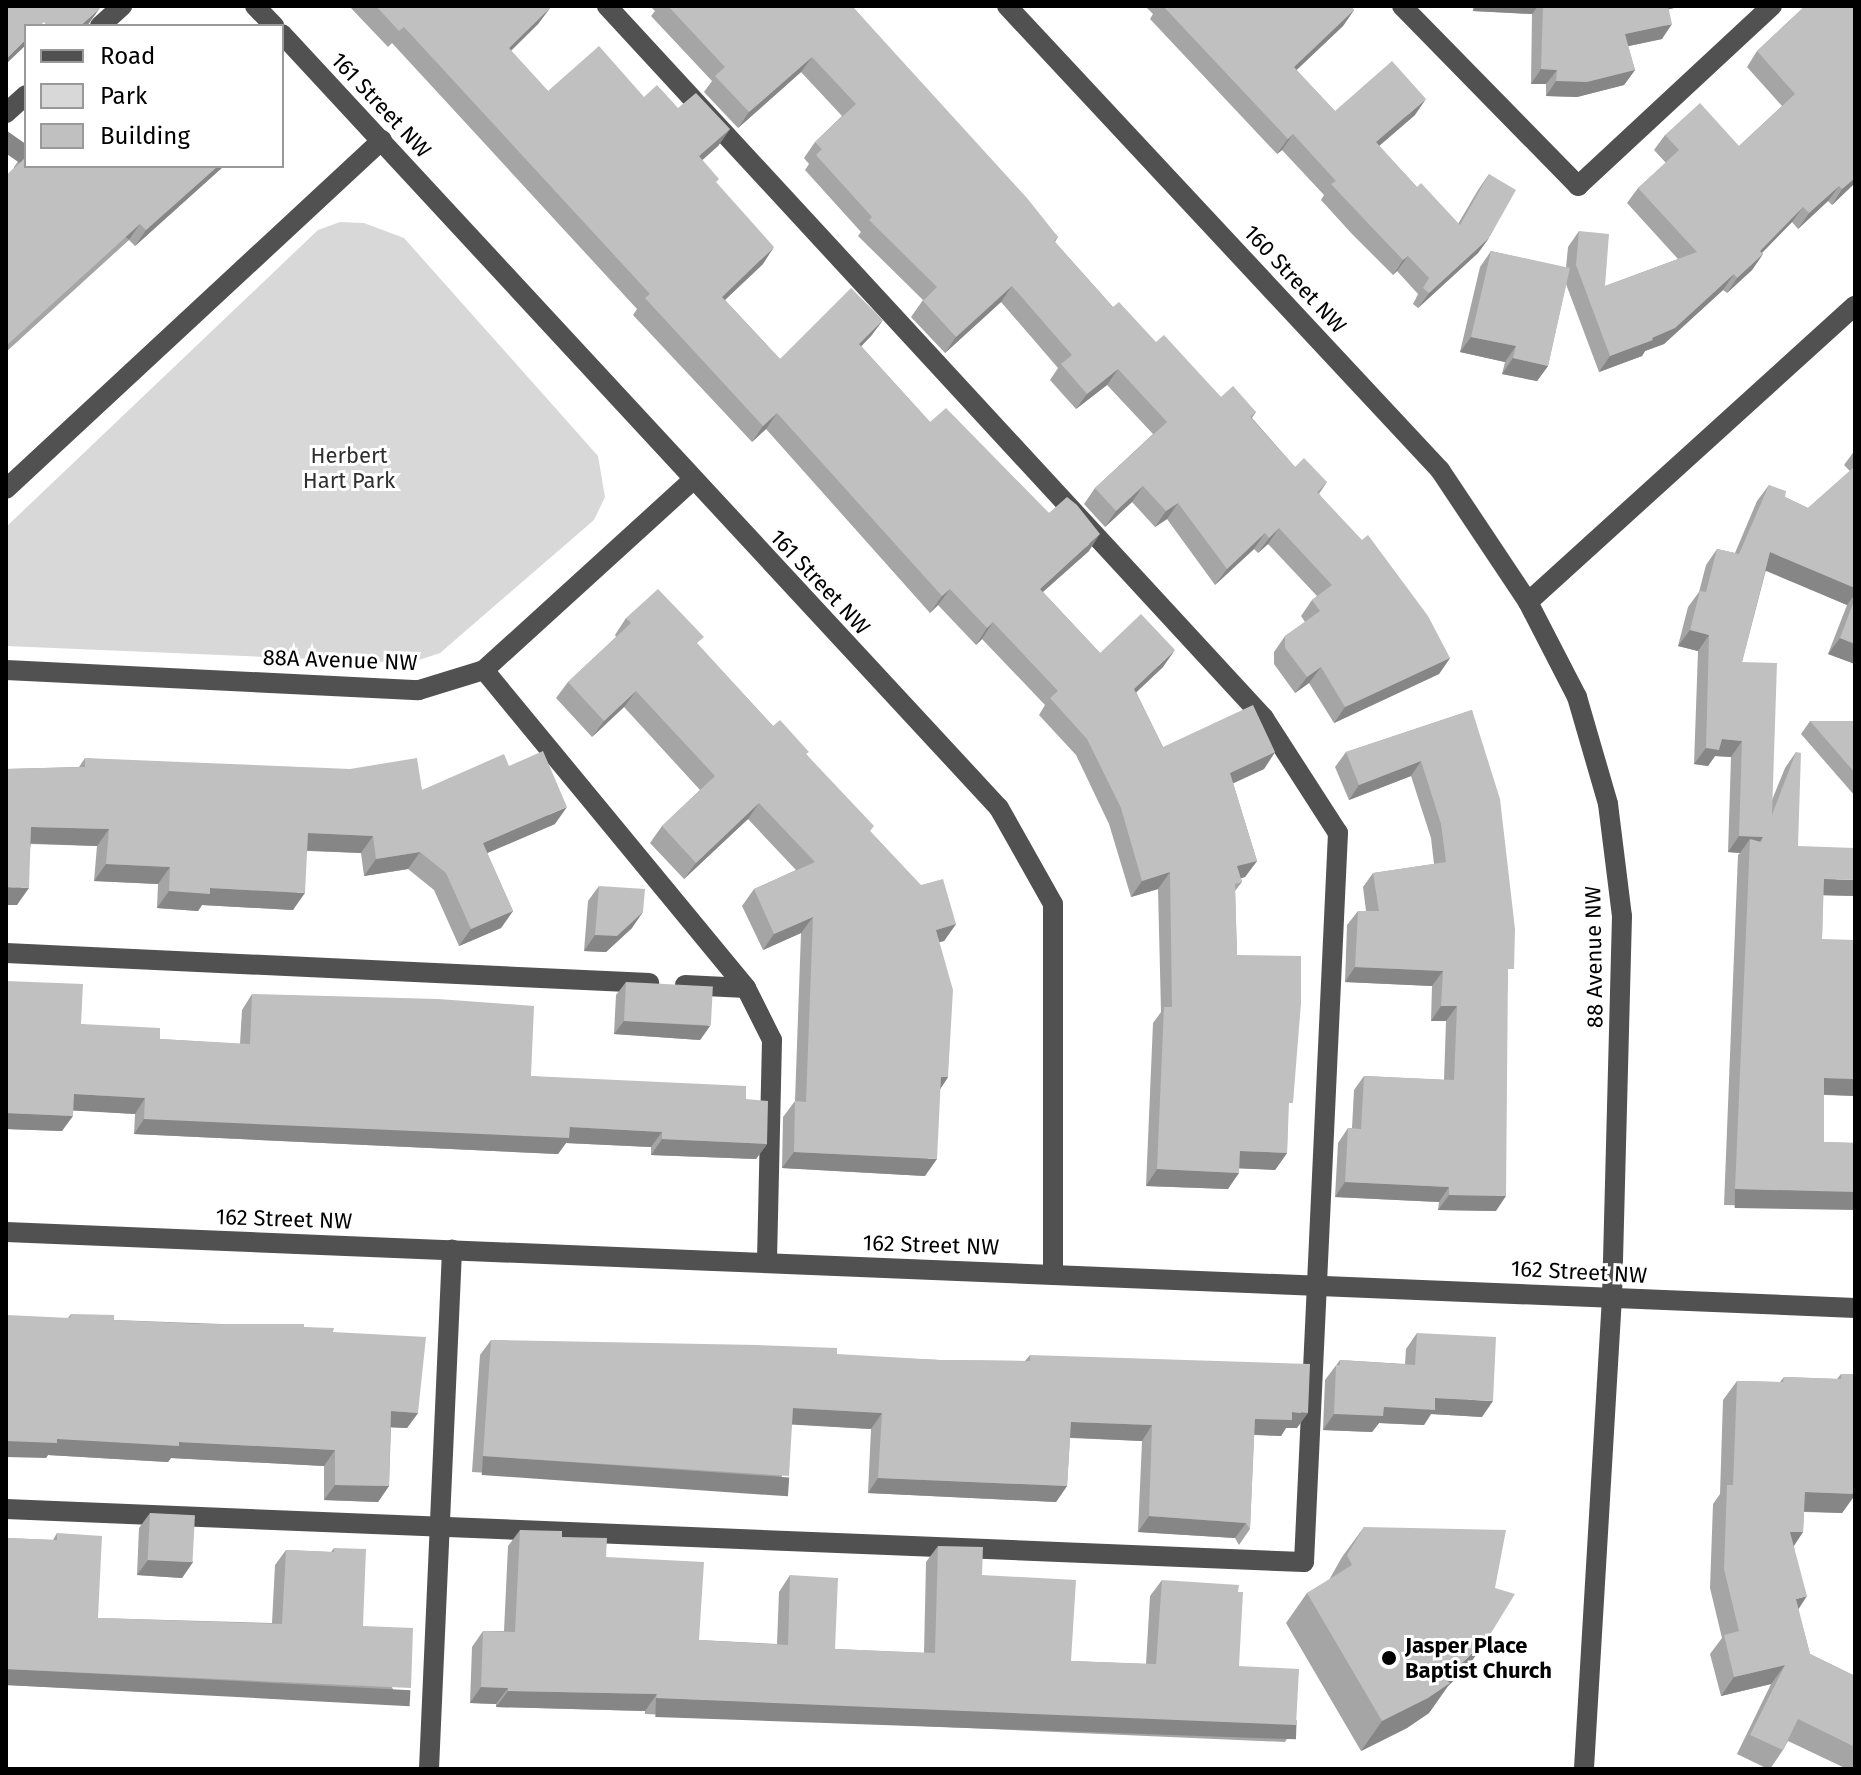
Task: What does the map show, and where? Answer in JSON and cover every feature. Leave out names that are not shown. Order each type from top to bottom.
[{"type":"street","points":[[102,24],[122,6]]},
{"type":"street","points":[[255,6],[272,24]]},
{"type":"street","points":[[6,1509],[1304,1562],[1338,833],[1264,718],[607,6]]},
{"type":"street","name":"160 Street NW","points":[[1007,6],[1440,470],[1528,602]]},
{"type":"street","points":[[1402,6],[1578,186],[1772,6]]},
{"type":"street","name":"161 Street NW","points":[[284,36],[999,808],[1053,904],[1053,1274]]},
{"type":"street","points":[[6,113],[24,97]]},
{"type":"street","points":[[6,489],[382,140]]},
{"type":"street","points":[[1528,602],[1855,306]]},
{"type":"street","name":"88A Avenue NW","points":[[6,670],[419,690],[484,670],[693,480]]},
{"type":"street","name":"88 Avenue NW","points":[[1528,602],[1577,697],[1608,804],[1622,916],[1612,1297],[1584,1769]]},
{"type":"street","points":[[484,670],[746,988],[772,1040],[767,1263]]},
{"type":"street","points":[[6,953],[746,988]]},
{"type":"street","name":"162 Street NW","points":[[6,1232],[1855,1308]]},
{"type":"street","points":[[429,1769],[452,1250]]},
{"type":"green space","name":"Herbert Hart Park","points":[[340,222],[364,223],[404,238],[598,456],[605,497],[594,520],[440,653],[410,663],[6,646],[6,527],[318,230]]},
{"type":"building","points":[[6,6],[100,6],[82,24],[24,24],[24,41],[6,59]]},
{"type":"building","points":[[376,6],[548,6],[550,8],[509,48],[548,91],[599,46],[644,97],[657,85],[678,108],[696,93],[730,129],[699,156],[719,179],[716,182],[774,247],[722,297],[780,359],[851,288],[883,320],[859,344],[930,422],[946,408],[1049,513],[1067,497],[1077,505],[1100,534],[1040,589],[1100,653],[1141,614],[1175,650],[1134,689],[1163,747],[1253,705],[1275,752],[1230,773],[1257,861],[1237,866],[1242,882],[1235,884],[1237,955],[1301,956],[1301,1003],[1293,1103],[1289,1103],[1287,1153],[1240,1151],[1239,1173],[1157,1169],[1164,1007],[1172,1007],[1170,872],[1142,881],[1121,808],[1087,739],[1050,698],[1058,691],[993,622],[987,628],[950,589],[942,596],[777,413],[763,426],[645,298],[650,294],[404,27],[399,31]]},
{"type":"building","points":[[668,6],[852,6],[1027,198],[1058,237],[1054,241],[1113,307],[1119,302],[1156,342],[1164,335],[1221,397],[1233,386],[1256,412],[1250,417],[1295,467],[1304,458],[1327,482],[1317,492],[1362,540],[1368,535],[1428,616],[1450,658],[1345,707],[1321,667],[1307,677],[1285,648],[1285,636],[1320,611],[1312,600],[1332,585],[1279,528],[1269,538],[1265,533],[1227,569],[1178,503],[1166,511],[1143,486],[1116,511],[1095,488],[1167,422],[1118,369],[1087,394],[1061,364],[1072,355],[1012,286],[956,337],[923,301],[937,287],[869,220],[872,217],[816,155],[822,149],[815,142],[856,104],[812,57],[749,112],[715,76],[725,67]]},
{"type":"building","points":[[1163,6],[1350,6],[1354,10],[1294,67],[1335,111],[1392,61],[1426,99],[1376,142],[1417,187],[1421,183],[1460,225],[1489,174],[1516,190],[1489,238],[1429,293],[1423,288],[1429,278],[1408,256],[1403,260],[1331,184],[1336,181],[1293,134],[1288,139]]},
{"type":"building","points":[[1543,6],[1668,6],[1672,24],[1625,34],[1635,70],[1587,82],[1556,81],[1557,70],[1541,69]]},
{"type":"building","points":[[1805,6],[1855,6],[1855,178],[1842,189],[1839,186],[1809,213],[1803,207],[1760,251],[1763,254],[1737,278],[1734,274],[1675,328],[1610,356],[1576,265],[1579,231],[1609,234],[1605,286],[1697,252],[1638,188],[1679,150],[1665,135],[1700,103],[1739,146],[1795,94],[1757,51]]},
{"type":"building","points":[[24,159],[24,168],[216,168],[146,230],[140,224],[6,346],[6,176]]},
{"type":"building","points":[[1491,251],[1570,268],[1548,366],[1513,358],[1516,346],[1471,337]]},
{"type":"building","points":[[1855,466],[1855,588],[1770,552],[1742,662],[1777,663],[1772,815],[1796,752],[1801,753],[1798,846],[1855,848],[1855,880],[1824,879],[1822,939],[1855,940],[1855,1079],[1824,1078],[1824,1142],[1855,1143],[1855,1192],[1735,1189],[1750,839],[1761,842],[1763,837],[1739,836],[1742,741],[1722,739],[1719,750],[1706,748],[1709,635],[1690,630],[1700,591],[1706,592],[1717,549],[1739,554],[1769,485],[1786,491],[1785,497],[1808,508]]},
{"type":"building","points":[[658,589],[704,637],[697,643],[773,726],[780,720],[809,752],[806,754],[874,826],[870,831],[921,885],[943,879],[956,924],[936,930],[953,990],[948,1077],[941,1077],[937,1159],[794,1152],[795,1101],[806,1102],[813,917],[774,934],[754,889],[815,862],[759,803],[696,863],[662,826],[715,776],[636,691],[604,721],[568,682],[631,623],[626,618]]},
{"type":"building","points":[[1855,598],[1855,644],[1840,638]]},
{"type":"building","points":[[1472,710],[1500,799],[1515,929],[1514,969],[1508,969],[1506,1196],[1449,1195],[1449,1187],[1345,1182],[1348,1128],[1361,1129],[1364,1076],[1454,1080],[1457,1006],[1441,1006],[1443,971],[1355,967],[1358,911],[1379,911],[1373,873],[1446,862],[1441,824],[1421,761],[1359,785],[1346,752]]},
{"type":"building","points":[[1810,721],[1855,721],[1855,773]]},
{"type":"building","points":[[543,751],[567,807],[483,843],[513,911],[471,929],[446,873],[420,852],[376,859],[373,836],[308,833],[305,893],[210,888],[210,894],[169,891],[170,867],[106,864],[109,829],[31,827],[29,888],[6,887],[6,769],[85,767],[85,758],[350,769],[417,758],[422,790],[504,754],[509,766]]},
{"type":"building","points":[[599,886],[645,889],[643,912],[617,936],[595,935]]},
{"type":"building","points":[[6,981],[83,984],[81,1024],[160,1028],[160,1039],[250,1044],[252,994],[438,999],[534,1006],[531,1076],[746,1086],[746,1099],[768,1101],[767,1144],[662,1139],[662,1132],[570,1127],[569,1138],[144,1119],[145,1098],[74,1094],[73,1116],[6,1113]]},
{"type":"building","points":[[626,982],[713,987],[711,1025],[624,1021]]},
{"type":"building","points":[[71,1314],[114,1315],[114,1320],[199,1324],[304,1324],[304,1327],[334,1328],[333,1332],[426,1337],[418,1413],[391,1411],[389,1486],[335,1485],[335,1450],[179,1442],[179,1446],[57,1439],[57,1443],[6,1441],[6,1315],[70,1318]]},
{"type":"building","points":[[1417,1333],[1496,1337],[1493,1401],[1435,1398],[1435,1410],[1384,1407],[1383,1416],[1334,1414],[1336,1365],[1340,1365],[1340,1360],[1415,1365]]},
{"type":"building","points":[[491,1340],[837,1348],[837,1354],[940,1360],[1030,1361],[1030,1355],[1310,1364],[1308,1413],[1292,1412],[1292,1420],[1255,1419],[1250,1529],[1246,1523],[1149,1516],[1152,1425],[1071,1422],[1067,1486],[878,1478],[882,1413],[793,1408],[789,1476],[483,1456]]},
{"type":"building","points":[[1841,1374],[1855,1374],[1855,1494],[1805,1492],[1803,1532],[1790,1532],[1807,1596],[1796,1599],[1810,1654],[1855,1676],[1855,1747],[1798,1719],[1783,1750],[1750,1735],[1785,1665],[1734,1677],[1724,1635],[1739,1631],[1724,1569],[1727,1485],[1733,1485],[1737,1381],[1783,1382],[1784,1377],[1841,1379]]},
{"type":"building","points":[[150,1513],[195,1515],[192,1562],[148,1560]]},
{"type":"building","name":"Jasper Place Baptist Church","points":[[1364,1527],[1506,1530],[1495,1588],[1515,1594],[1488,1638],[1445,1679],[1450,1683],[1382,1721],[1307,1593],[1352,1565],[1347,1555]]},
{"type":"building","points":[[520,1530],[562,1531],[562,1537],[607,1538],[606,1557],[704,1562],[699,1640],[788,1645],[790,1575],[838,1578],[835,1649],[935,1653],[938,1546],[983,1547],[982,1575],[1076,1580],[1071,1661],[1156,1664],[1162,1580],[1239,1585],[1238,1592],[1243,1592],[1239,1666],[1299,1669],[1296,1725],[656,1698],[657,1694],[508,1691],[508,1688],[481,1687],[483,1631],[515,1632]]},
{"type":"building","points":[[57,1533],[102,1536],[98,1618],[282,1624],[286,1550],[334,1552],[334,1548],[366,1549],[363,1626],[413,1628],[411,1688],[6,1669],[6,1538],[57,1540]]},
{"type":"place","name":"Jasper Place Baptist Church","points":[[1389,1658]]}]
